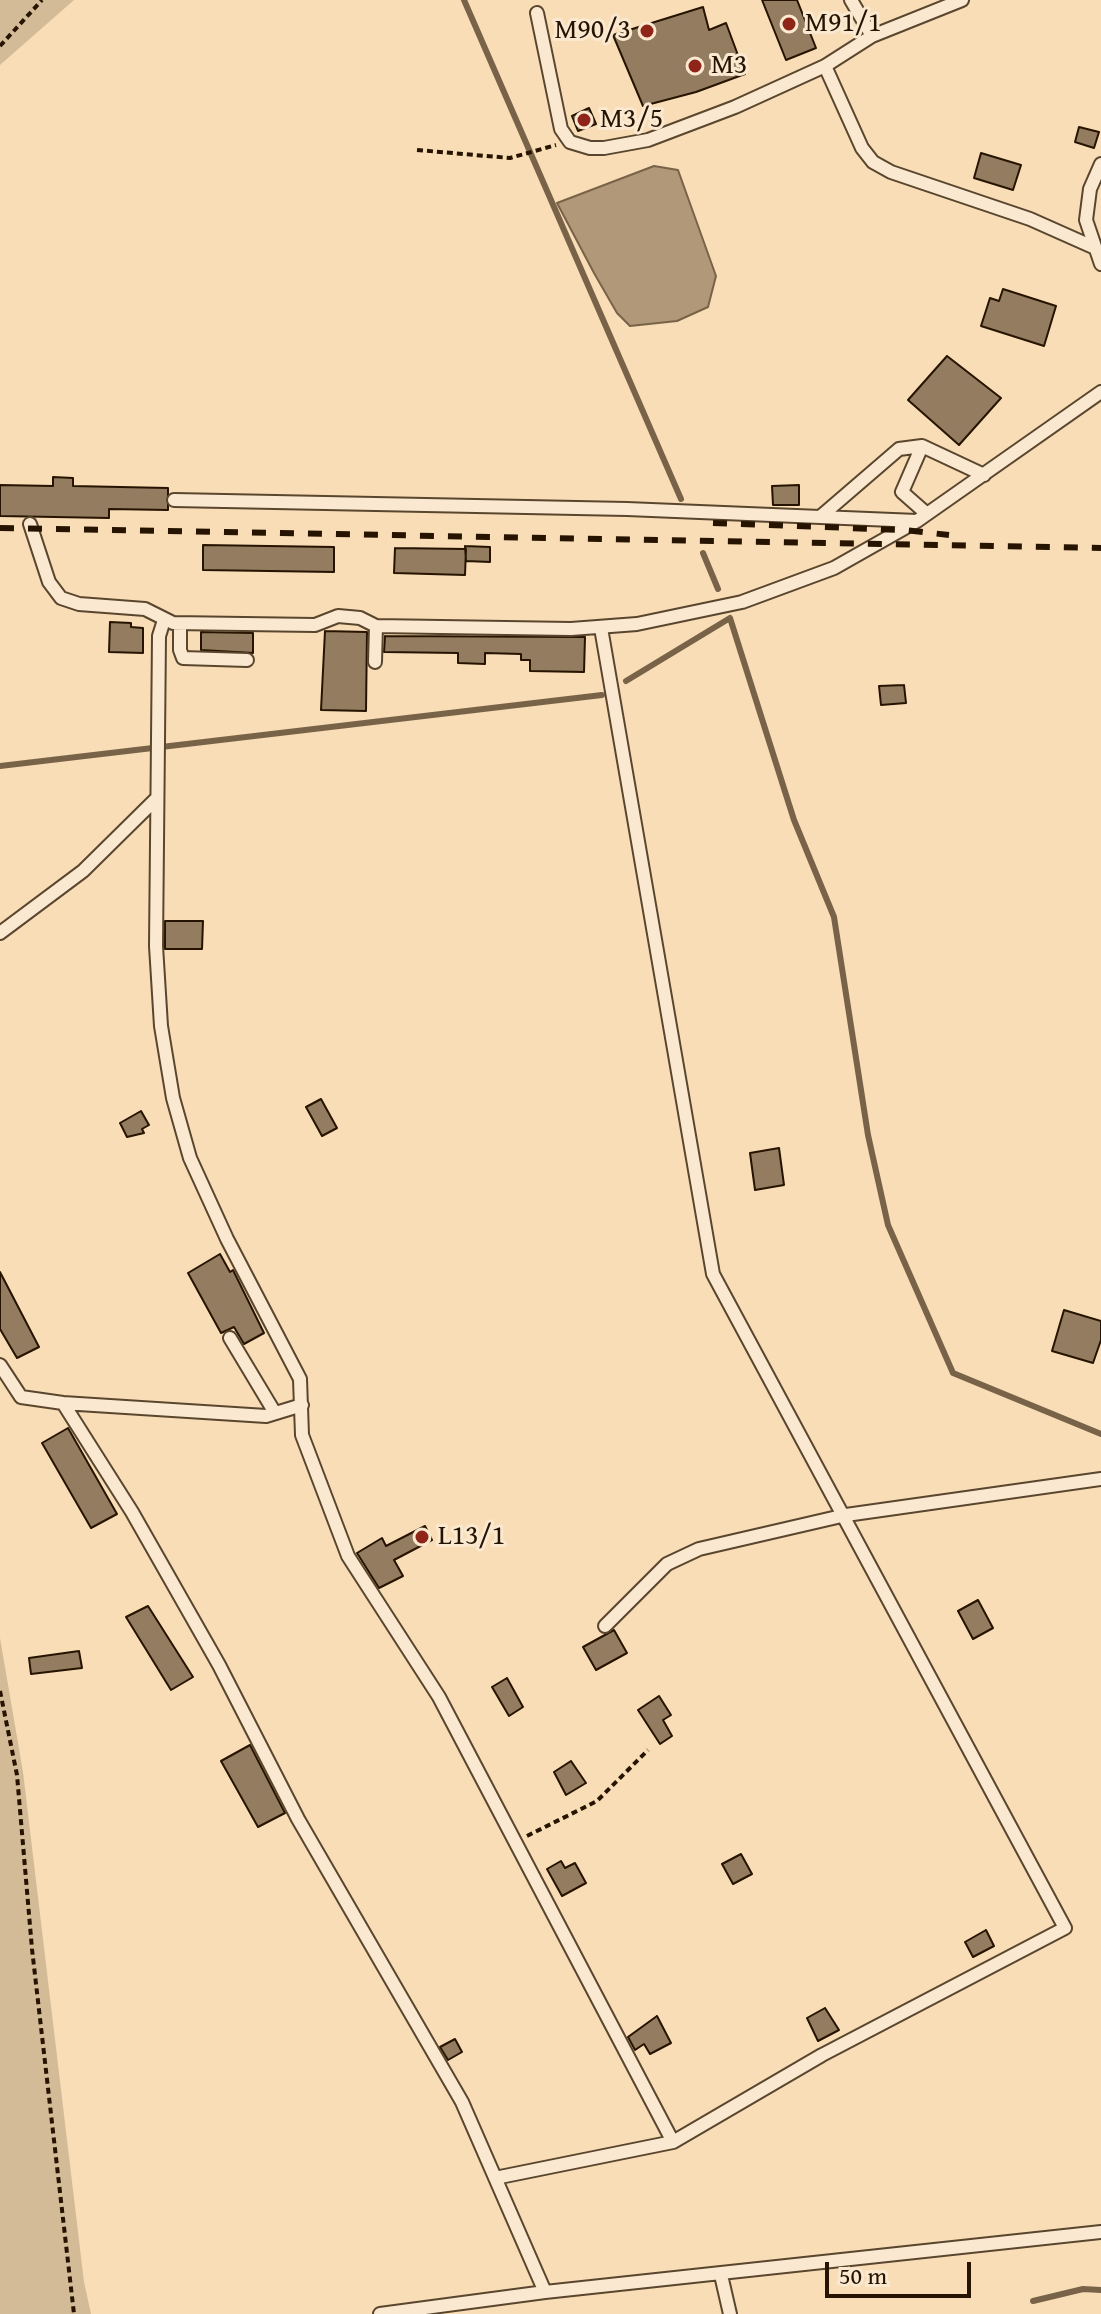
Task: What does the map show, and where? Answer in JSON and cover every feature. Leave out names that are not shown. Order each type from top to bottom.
[{"type":"lane","points":[[851,0],[872,36]]},
{"type":"lane","points":[[537,13],[557,116],[570,142],[590,148],[634,144],[735,107],[825,66],[872,36],[962,0]]},
{"type":"lane","points":[[825,66],[862,148],[873,162],[891,172],[1030,219],[1093,247]]},
{"type":"lane","points":[[1101,164],[1090,189],[1086,209],[1093,247],[1101,264]]},
{"type":"lane","points":[[30,524],[49,582],[61,598],[79,604],[145,609],[164,620],[180,624],[315,625],[338,616],[360,618],[376,626],[601,628],[673,618],[795,584],[834,568],[922,518],[1101,392]]},
{"type":"lane","points":[[820,517],[899,449],[922,446],[984,475]]},
{"type":"lane","points":[[922,446],[902,492],[922,518]]},
{"type":"lane","points":[[174,500],[922,518]]},
{"type":"lane","points":[[164,620],[159,636],[156,946],[161,1026],[173,1098],[196,1172],[300,1379],[302,1435],[348,1556],[439,1697],[673,2142]]},
{"type":"lane","points":[[180,624],[183,658],[247,660]]},
{"type":"lane","points":[[375,662],[376,626]]},
{"type":"lane","points":[[495,2178],[673,2142],[822,2055],[1065,1928],[846,1515],[719,1285],[710,1261],[601,628]]},
{"type":"lane","points":[[0,933],[83,871],[157,798]]},
{"type":"lane","points":[[230,1338],[275,1413]]},
{"type":"lane","points":[[0,1365],[21,1397],[63,1403],[266,1416],[302,1405]]},
{"type":"lane","points":[[63,1403],[132,1512],[219,1665],[298,1819],[462,2102],[545,2292]]},
{"type":"lane","points":[[605,1626],[667,1564],[682,1555],[846,1515],[1101,1479]]},
{"type":"lane","points":[[380,2314],[407,2313],[545,2292],[1101,2232]]},
{"type":"lane","points":[[721,2275],[730,2314]]},
{"type":"path","points":[[0,46],[42,0]]},
{"type":"path","points":[[417,150],[510,158],[570,142]]},
{"type":"path","points":[[0,1691],[17,1775],[32,1949],[74,2314]]},
{"type":"path","points":[[514,1843],[597,1801],[648,1750]]},
{"type":"shaded area","points":[[0,0],[74,0],[0,65]]},
{"type":"shaded area","points":[[654,166],[678,170],[716,276],[708,307],[677,321],[630,326],[617,313],[557,203]]},
{"type":"shaded area","points":[[0,1638],[23,1772],[84,2282],[91,2314],[0,2314]]},
{"type":"building","name":"M91/1","points":[[762,0],[797,0],[816,48],[786,60]]},
{"type":"building","name":"M3","points":[[703,7],[709,30],[726,23],[745,74],[696,92],[643,106],[613,35]]},
{"type":"building","name":"M3/5","points":[[589,108],[596,124],[578,131],[572,116]]},
{"type":"building","points":[[1079,127],[1099,132],[1094,148],[1075,142]]},
{"type":"building","points":[[981,153],[1021,165],[1013,190],[974,178]]},
{"type":"building","points":[[1003,289],[1056,306],[1044,346],[981,326],[990,298],[999,301]]},
{"type":"building","points":[[947,356],[1001,398],[959,445],[908,400]]},
{"type":"building","points":[[53,477],[73,478],[73,486],[168,488],[168,510],[109,509],[109,518],[0,516],[0,485],[53,486]]},
{"type":"building","points":[[799,485],[799,505],[773,505],[772,486]]},
{"type":"building","points":[[203,545],[334,547],[334,572],[203,570]]},
{"type":"building","points":[[465,546],[490,547],[490,562],[466,561]]},
{"type":"building","points":[[395,548],[466,549],[465,575],[394,573]]},
{"type":"building","points":[[110,622],[131,623],[131,627],[143,628],[143,653],[109,652]]},
{"type":"building","points":[[325,631],[367,632],[366,711],[321,710]]},
{"type":"building","points":[[201,632],[253,633],[253,653],[201,650]]},
{"type":"building","points":[[385,636],[585,637],[584,672],[530,671],[530,660],[521,660],[521,654],[485,653],[485,664],[458,663],[458,653],[384,652]]},
{"type":"building","points":[[904,685],[906,703],[881,705],[879,686]]},
{"type":"building","points":[[165,921],[203,921],[202,949],[165,949]]},
{"type":"building","points":[[321,1099],[337,1128],[322,1136],[306,1107]]},
{"type":"building","points":[[141,1111],[149,1125],[142,1129],[144,1133],[127,1137],[120,1123]]},
{"type":"building","points":[[779,1148],[784,1185],[755,1190],[750,1153]]},
{"type":"building","points":[[220,1254],[230,1272],[233,1270],[264,1333],[244,1344],[234,1327],[221,1333],[188,1273]]},
{"type":"building","points":[[0,1272],[39,1347],[17,1358],[0,1329]]},
{"type":"building","points":[[1064,1310],[1101,1321],[1101,1340],[1093,1363],[1052,1351]]},
{"type":"building","points":[[68,1428],[117,1514],[91,1528],[42,1443]]},
{"type":"building","points":[[425,1526],[432,1540],[394,1560],[403,1576],[379,1588],[357,1553],[382,1538],[386,1546]]},
{"type":"building","points":[[978,1600],[993,1628],[973,1639],[958,1611]]},
{"type":"building","points":[[148,1606],[193,1677],[171,1690],[126,1617]]},
{"type":"building","points":[[614,1630],[627,1653],[596,1670],[583,1647]]},
{"type":"building","points":[[79,1651],[82,1668],[31,1674],[29,1658]]},
{"type":"building","points":[[507,1678],[523,1707],[509,1716],[492,1687]]},
{"type":"building","points":[[659,1696],[671,1715],[663,1720],[672,1736],[660,1744],[638,1710]]},
{"type":"building","points":[[250,1745],[285,1813],[258,1827],[221,1761]]},
{"type":"building","points":[[571,1761],[586,1783],[566,1795],[554,1772]]},
{"type":"building","points":[[741,1854],[752,1874],[733,1884],[722,1864]]},
{"type":"building","points":[[561,1861],[565,1868],[575,1863],[586,1883],[562,1896],[547,1869]]},
{"type":"building","points":[[986,1930],[994,1946],[973,1957],[965,1942]]},
{"type":"building","points":[[825,2008],[839,2030],[818,2041],[807,2018]]},
{"type":"building","points":[[657,2016],[671,2043],[650,2054],[644,2044],[635,2050],[628,2037]]},
{"type":"building","points":[[455,2039],[462,2052],[448,2060],[440,2047]]},
{"type":"waterway","points":[[464,0],[681,499]]},
{"type":"waterway","points":[[703,553],[718,589]]},
{"type":"waterway","points":[[626,681],[730,618],[794,820],[834,917],[868,1135],[888,1225],[953,1373],[1101,1434]]},
{"type":"waterway","points":[[0,766],[602,695]]},
{"type":"waterway","points":[[1033,2301],[1083,2289],[1101,2290]]},
{"type":"railway","points":[[713,523],[904,530],[949,535]]},
{"type":"railway","points":[[0,528],[1101,548]]},
{"type":"place","name":"M91/1","points":[[789,24]]},
{"type":"place","name":"M90/3","points":[[647,31]]},
{"type":"place","name":"M3","points":[[695,66]]},
{"type":"place","name":"M3/5","points":[[584,120]]},
{"type":"place","name":"L13/1","points":[[422,1537]]}]
